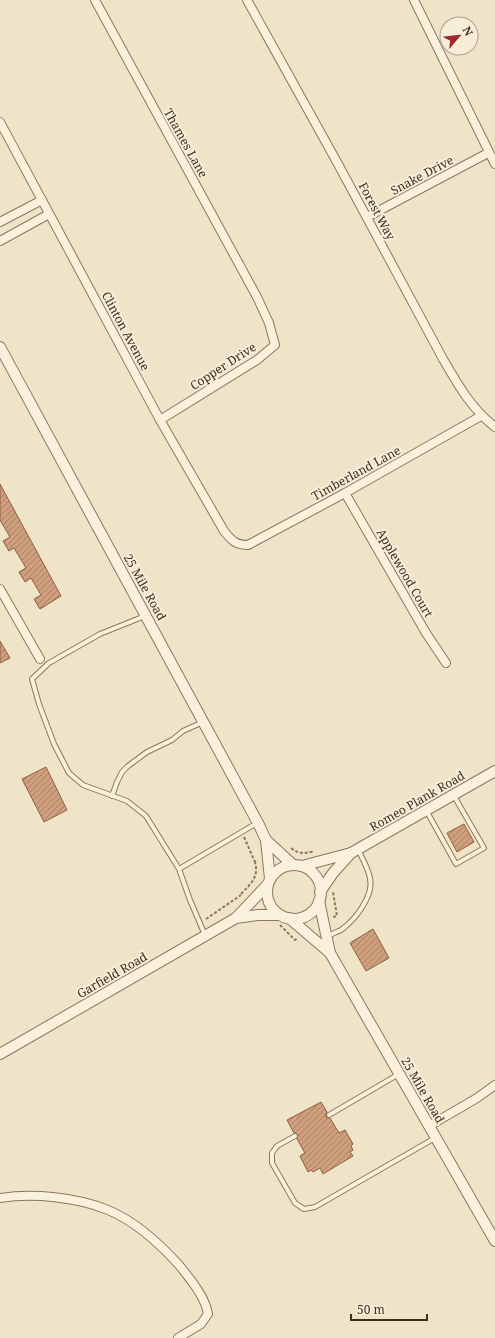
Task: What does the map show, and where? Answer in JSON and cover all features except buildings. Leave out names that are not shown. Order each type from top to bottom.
[{"type":"street","name":"Thames Lane","points":[[95,0],[257,298]]},
{"type":"street","name":"Forest Way","points":[[247,0],[461,391],[481,416],[495,426]]},
{"type":"street","points":[[414,0],[488,153],[495,164]]},
{"type":"street","name":"Clinton Avenue","points":[[0,122],[160,420],[224,531],[232,541],[239,545]]},
{"type":"street","name":"Snake Drive","points":[[367,217],[488,153]]},
{"type":"street","points":[[0,222],[42,200]]},
{"type":"street","points":[[0,241],[50,214]]},
{"type":"street","name":"Copper Drive","points":[[160,420],[257,360],[275,345],[269,323],[257,298]]},
{"type":"street","name":"25 Mile Road","points":[[0,347],[258,823],[266,840],[269,881]]},
{"type":"street","name":"Timberland Lane","points":[[239,545],[248,545],[346,493],[481,416]]},
{"type":"street","name":"Applewood Court","points":[[346,493],[426,633],[446,663]]},
{"type":"street","points":[[1,594],[40,659]]},
{"type":"street","name":"Romeo Plank Road","points":[[298,865],[354,851],[495,771]]},
{"type":"street","name":"25 Mile Road","points":[[266,840],[298,865]]},
{"type":"street","name":"Romeo Plank Road","points":[[320,897],[333,873],[354,851]]},
{"type":"street","points":[[298,865],[309,870],[315,876],[319,884],[320,897],[314,909],[307,915],[298,918],[282,919],[268,901],[267,892],[269,881],[278,870],[285,866],[298,865]]},
{"type":"street","name":"Garfield Road","points":[[0,1054],[236,918],[269,881]]},
{"type":"street","name":"25 Mile Road","points":[[320,897],[330,953],[495,1241]]},
{"type":"street","name":"Garfield Road","points":[[236,918],[258,915],[282,919]]},
{"type":"street","name":"25 Mile Road","points":[[282,919],[330,953]]},
{"type":"street","points":[[429,1126],[477,1098],[495,1085]]},
{"type":"street","points":[[0,1198],[40,1196],[74,1200],[107,1210],[130,1222],[162,1247],[189,1276],[207,1306],[208,1314],[201,1324],[178,1338]]},
{"type":"lane","points":[[146,615],[100,634],[55,659],[32,679],[39,704],[54,744],[69,773],[83,785],[127,801],[146,816],[179,870],[206,936]]},
{"type":"lane","points":[[112,796],[122,772],[128,766],[147,752],[172,740],[183,731],[203,721]]},
{"type":"lane","points":[[426,810],[456,864],[484,848],[454,794]]},
{"type":"lane","points":[[179,870],[258,823]]},
{"type":"lane","points":[[327,937],[341,930],[352,919],[362,907],[370,891],[370,879],[354,851]]},
{"type":"lane","points":[[329,1115],[399,1074]]},
{"type":"lane","points":[[296,1136],[277,1146],[272,1154],[272,1163],[295,1203],[304,1209],[315,1207],[436,1138]]},
{"type":"path","points":[[200,923],[241,895],[256,876],[257,870],[255,862],[242,832]]},
{"type":"path","points":[[290,848],[303,854],[320,850]]},
{"type":"path","points":[[255,862],[260,860]]},
{"type":"path","points":[[333,917],[337,916],[333,892],[336,887]]},
{"type":"path","points":[[241,895],[244,898]]},
{"type":"path","points":[[282,919],[285,930],[295,940],[299,937]]}]
